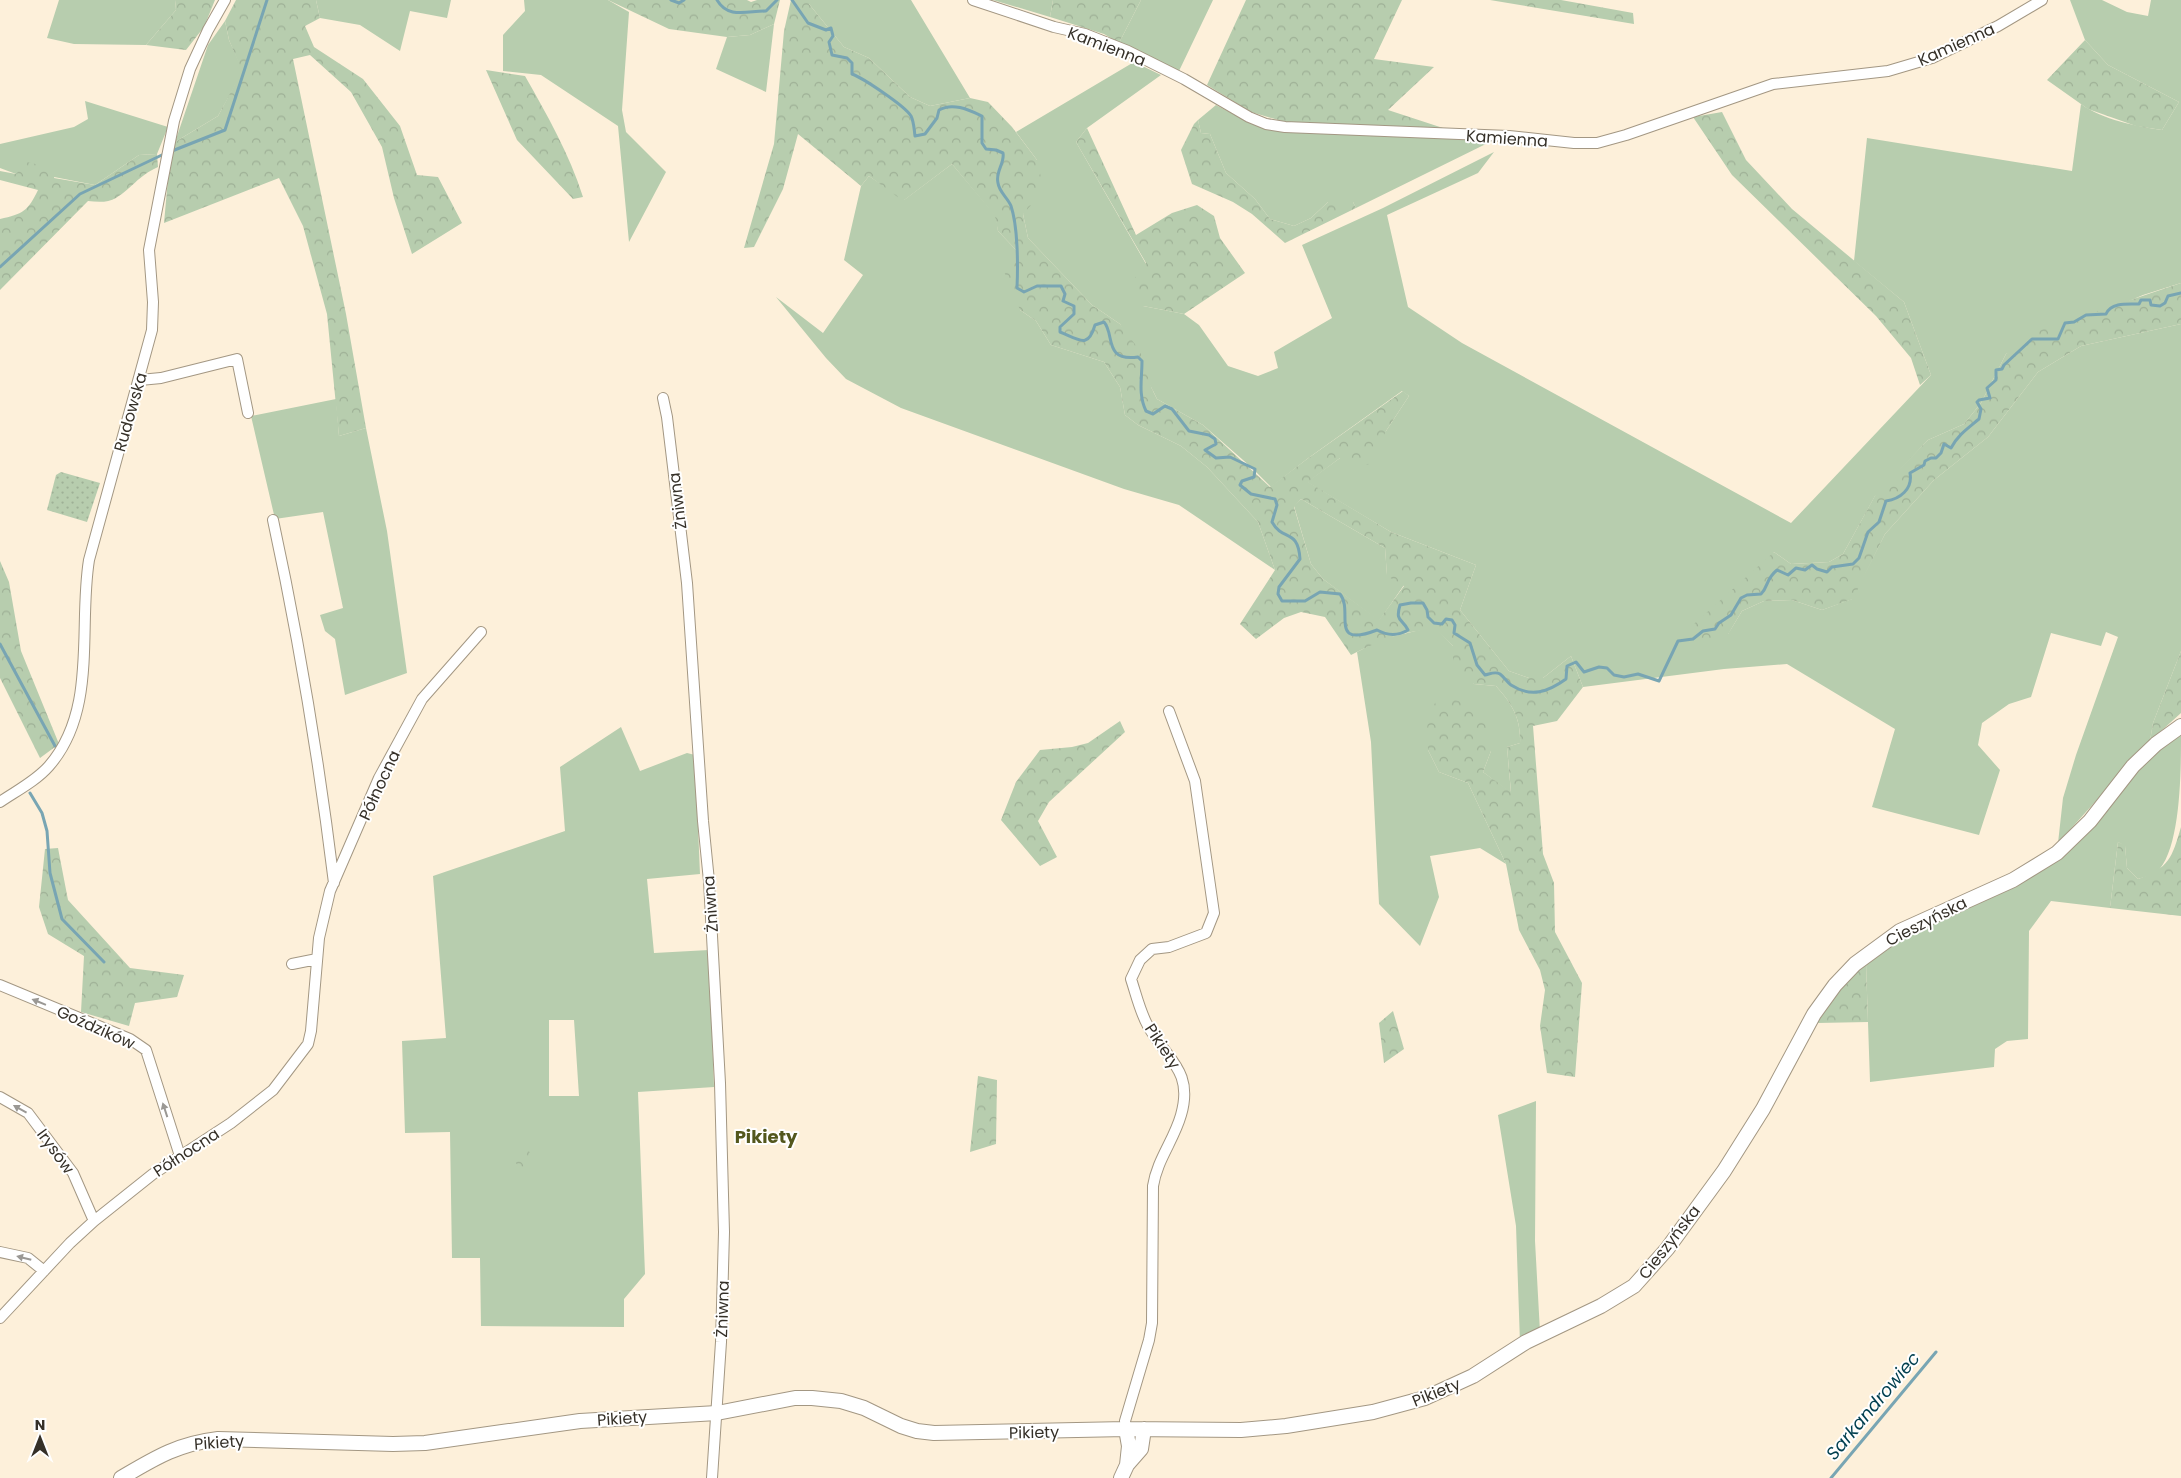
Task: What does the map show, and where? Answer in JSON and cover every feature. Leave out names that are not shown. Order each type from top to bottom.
[{"type":"street","name":"Rudowska","points":[[0,802],[48,767],[64,745],[77,713],[85,647],[85,591],[89,560],[140,380],[152,330],[153,316],[149,250],[174,121],[190,69],[224,0]]},
{"type":"street","name":"Kamienna","points":[[973,0],[1054,27],[1084,34],[1128,51],[1184,79],[1249,117],[1266,124],[1285,128],[1509,136],[1574,143],[1597,143],[1626,135],[1774,84],[1880,73],[1924,61],[1998,26],[2042,0]]},
{"type":"street","points":[[140,380],[161,378],[237,359],[248,414]]},
{"type":"street","name":"Żniwna","points":[[663,398],[667,417],[687,583],[702,821],[710,881],[720,1073],[724,1232],[717,1413],[712,1478]]},
{"type":"street","points":[[273,520],[308,703],[323,796],[334,884]]},
{"type":"street","name":"Północna","points":[[0,1318],[94,1221],[152,1174],[231,1123],[272,1090],[308,1044],[322,920],[334,884],[379,778],[422,699],[481,632]]},
{"type":"street","name":"Pikiety","points":[[1126,1429],[1125,1421],[1149,1340],[1152,1323],[1153,1186],[1156,1169],[1181,1114],[1184,1094],[1182,1075],[1175,1061],[1148,1026],[1131,979],[1140,960],[1152,949],[1169,947],[1206,933],[1214,913],[1195,781],[1169,711]]},
{"type":"street","name":"Cieszyńska","points":[[1634,1286],[1668,1249],[1724,1171],[1763,1109],[1814,1014],[1835,985],[1855,964],[1900,931],[2013,880],[2057,853],[2090,821],[2133,766],[2156,744],[2181,726]]},
{"type":"street","points":[[292,964],[317,959]]},
{"type":"street","name":"Goździków","points":[[0,985],[130,1039],[146,1050],[180,1156]]},
{"type":"street","name":"Irysów","points":[[0,1098],[28,1113],[73,1173],[94,1221]]},
{"type":"street","points":[[0,1252],[28,1258],[44,1271]]},
{"type":"street","name":"Pikiety","points":[[121,1478],[157,1457],[182,1446],[218,1439],[384,1444],[425,1443],[588,1420],[717,1413],[795,1398],[841,1400],[864,1408],[901,1426],[917,1431],[934,1433],[1126,1429],[1241,1430],[1286,1426],[1400,1406],[1425,1398],[1473,1376],[1526,1342],[1601,1306],[1634,1286]]},
{"type":"street","points":[[1126,1429],[1129,1446],[1127,1465]]},
{"type":"street","points":[[1120,1478],[1127,1465],[1141,1449],[1144,1429]]},
{"type":"green space","points":[[59,0],[175,0],[176,10],[146,45],[74,44],[47,38]]},
{"type":"green space","points":[[175,0],[215,0],[204,27],[186,50],[146,45],[176,10]]},
{"type":"green space","points":[[236,0],[316,0],[320,18],[305,26],[314,47],[363,79],[400,126],[417,175],[438,177],[462,223],[412,254],[394,198],[382,147],[351,92],[310,55],[293,59],[346,314],[366,428],[339,436],[327,314],[303,226],[279,178],[164,223],[168,179],[175,142],[218,116],[242,71],[229,40],[225,21]]},
{"type":"green space","points":[[316,0],[451,0],[447,18],[410,11],[400,51],[360,25],[320,18]]},
{"type":"green space","points":[[524,0],[608,0],[629,12],[622,110],[626,132],[666,172],[629,242],[618,126],[541,75],[503,71],[503,35],[525,11]]},
{"type":"green space","points":[[608,0],[747,0],[751,2],[757,0],[780,0],[774,24],[750,35],[727,37],[669,29]]},
{"type":"green space","points":[[791,0],[809,0],[809,4],[844,47],[869,58],[910,97],[930,106],[970,98],[988,102],[1012,127],[1037,160],[1044,191],[1023,214],[1028,238],[1092,305],[1120,324],[1140,351],[1157,399],[1203,425],[1270,487],[1403,391],[1409,396],[1386,431],[1368,465],[1340,458],[1308,482],[1391,532],[1476,565],[1460,610],[1509,671],[1529,678],[1543,678],[1571,656],[1583,687],[1557,721],[1533,726],[1543,854],[1554,883],[1555,932],[1582,983],[1575,1077],[1547,1073],[1540,1026],[1545,990],[1540,970],[1519,930],[1506,864],[1468,783],[1439,772],[1428,750],[1427,716],[1437,700],[1456,700],[1472,706],[1483,713],[1491,751],[1483,772],[1511,792],[1507,747],[1520,743],[1520,734],[1517,719],[1507,699],[1496,686],[1474,684],[1453,668],[1453,646],[1436,630],[1403,634],[1351,655],[1325,617],[1301,612],[1284,618],[1256,639],[1240,624],[1275,570],[1258,522],[1207,467],[1181,446],[1138,425],[1125,415],[1120,387],[1104,362],[1051,345],[1036,321],[1020,310],[1003,269],[1017,251],[998,231],[995,216],[952,164],[903,201],[869,176],[861,186],[798,134],[783,189],[754,247],[744,248],[774,144],[784,31]],"holes":[[[1301,499],[1385,548],[1387,576],[1404,586],[1379,620],[1323,579],[1311,564],[1294,507]]]},
{"type":"green space","points":[[809,0],[911,0],[970,98],[930,106],[910,97],[869,58],[844,47],[809,4]]},
{"type":"green space","points":[[993,0],[1053,0],[1050,17]]},
{"type":"green space","points":[[1053,0],[1141,0],[1119,43],[1104,34],[1050,17]]},
{"type":"green space","points":[[1141,0],[1213,0],[1179,71],[1119,43]]},
{"type":"green space","points":[[1246,0],[1402,0],[1374,59],[1434,67],[1388,110],[1443,128],[1285,122],[1251,112],[1207,85]]},
{"type":"green space","points":[[1490,0],[1561,0],[1633,13],[1634,24]]},
{"type":"green space","points":[[2070,0],[2102,0],[2127,12],[2148,16],[2151,0],[2181,0],[2181,283],[2143,295],[2006,354],[1981,403],[1964,424],[1928,440],[1875,496],[1843,554],[1829,562],[1791,564],[1774,552],[1728,634],[1742,611],[1764,601],[1792,600],[1822,610],[1852,599],[1885,534],[1934,480],[1988,437],[2038,372],[2081,346],[2181,324],[2181,651],[2153,723],[2150,741],[2058,843],[2063,798],[2076,755],[2118,637],[2106,632],[2101,646],[2051,633],[2031,697],[2009,704],[1982,723],[1978,745],[2000,770],[1979,835],[1872,807],[1895,729],[1787,664],[1724,669],[1583,687],[1571,656],[1543,678],[1529,678],[1509,671],[1460,610],[1476,565],[1391,532],[1307,482],[1340,458],[1386,431],[1409,396],[1402,391],[1271,487],[1203,425],[1157,399],[1120,324],[1092,305],[1028,238],[1023,214],[1037,160],[1016,132],[1134,62],[1161,75],[1087,128],[1076,142],[1146,264],[1143,306],[1184,314],[1199,325],[1228,366],[1258,376],[1278,368],[1274,352],[1332,318],[1302,245],[1383,208],[1494,152],[1478,173],[1387,215],[1408,307],[1462,343],[1791,523],[1931,375],[1904,302],[1854,261],[1867,138],[2072,171],[2081,104],[2109,118],[2162,130],[2179,102],[2108,65],[2085,40]]},
{"type":"green space","points":[[225,21],[229,40],[243,71],[218,116],[175,142],[208,45]]},
{"type":"green space","points":[[774,24],[766,92],[716,69],[727,37],[750,35]]},
{"type":"green space","points":[[2085,40],[2108,65],[2179,102],[2162,130],[2136,126],[2088,109],[2047,80]]},
{"type":"green space","points":[[486,70],[525,76],[564,150],[583,197],[573,199],[517,140]]},
{"type":"green space","points":[[85,101],[168,127],[157,154],[139,155],[95,185],[54,177],[16,174],[0,168],[0,144],[74,127],[88,119]]},
{"type":"green space","points":[[1216,105],[1250,123],[1280,132],[1496,139],[1356,208],[1353,202],[1328,202],[1311,218],[1294,226],[1270,219],[1255,199],[1226,173],[1210,134],[1201,133],[1198,120]]},
{"type":"green space","points":[[1722,112],[1746,160],[1792,209],[1904,302],[1931,375],[1920,385],[1911,358],[1876,316],[1732,175],[1693,117]]},
{"type":"green space","points":[[1198,120],[1201,133],[1210,134],[1226,173],[1255,199],[1270,219],[1294,226],[1311,218],[1328,202],[1353,202],[1356,208],[1285,243],[1252,214],[1233,202],[1192,184],[1181,150],[1194,124]]},
{"type":"green space","points":[[1087,128],[1136,235],[1172,213],[1197,205],[1214,216],[1220,238],[1245,273],[1184,314],[1143,306],[1129,286],[1146,263],[1076,142]]},
{"type":"green space","points":[[157,154],[158,167],[145,174],[113,200],[102,202],[88,201],[0,290],[0,219],[19,213],[28,207],[38,190],[0,180],[0,171],[16,174],[27,162],[56,169],[54,178],[95,185],[139,155]]},
{"type":"green space","points":[[952,164],[996,216],[998,231],[1017,251],[1020,310],[1036,321],[1051,345],[1104,362],[1120,387],[1125,415],[1138,425],[1181,446],[1207,467],[1258,522],[1275,570],[1179,505],[1124,489],[901,408],[846,379],[826,358],[776,297],[823,333],[863,275],[844,260],[861,186],[869,176],[904,200]]},
{"type":"green space","points":[[2181,283],[2181,324],[2081,346],[2038,372],[1988,437],[1934,480],[1885,534],[1853,599],[1822,610],[1792,600],[1764,601],[1742,611],[1728,634],[1718,639],[1691,641],[1685,632],[1774,552],[1791,564],[1829,562],[1843,554],[1877,492],[1928,440],[1964,424],[1981,403],[2006,354],[2035,332]]},
{"type":"green space","points":[[336,399],[339,436],[366,428],[387,531],[407,673],[345,695],[335,639],[325,631],[320,615],[343,608],[323,512],[275,519],[251,416]]},
{"type":"green space","points":[[61,472],[100,483],[87,522],[47,510],[56,475]]},
{"type":"green space","points":[[1301,499],[1385,548],[1387,575],[1404,585],[1379,621],[1323,579],[1311,564],[1294,506]]},
{"type":"green space","points":[[0,561],[9,582],[21,651],[59,744],[40,758],[0,678]]},
{"type":"green space","points":[[1420,630],[1437,630],[1453,646],[1474,684],[1496,686],[1507,699],[1517,719],[1520,743],[1507,747],[1511,793],[1483,772],[1491,751],[1428,750],[1439,772],[1468,783],[1506,864],[1480,848],[1430,856],[1439,897],[1420,946],[1379,904],[1371,742],[1357,652],[1382,639]]},
{"type":"green space","points":[[2181,651],[2181,713],[2150,741],[2153,723]]},
{"type":"green space","points":[[1120,721],[1125,732],[1049,802],[1038,821],[1057,857],[1040,866],[1001,820],[1016,782],[1040,750],[1072,747],[1088,743]]},
{"type":"green space","points":[[621,727],[640,771],[687,753],[695,755],[700,874],[647,879],[654,953],[709,950],[714,1087],[638,1092],[645,1274],[624,1299],[624,1327],[481,1326],[480,1258],[452,1258],[450,1132],[405,1133],[402,1041],[446,1038],[433,876],[565,831],[560,767]],"holes":[[[549,1020],[574,1020],[579,1096],[549,1096]]]},
{"type":"green space","points":[[2181,735],[2180,789],[2175,829],[2164,862],[2156,873],[2138,879],[2127,868],[2125,846],[2118,842],[2110,908],[2051,901],[2029,931],[2028,1039],[2007,1041],[1995,1049],[1994,1067],[1870,1082],[1866,963],[1908,933],[2025,879],[2061,859],[2144,765],[2168,742]]},
{"type":"green space","points":[[2181,827],[2181,916],[2110,908],[2118,842],[2125,845],[2127,868],[2138,879],[2157,871],[2168,860],[2175,847]]},
{"type":"green space","points":[[58,848],[68,900],[130,968],[184,975],[177,997],[135,1003],[129,1026],[81,1012],[84,956],[48,934],[39,907],[45,849]]},
{"type":"green space","points":[[1866,963],[1868,1022],[1817,1023],[1833,992]]},
{"type":"green space","points":[[1393,1011],[1404,1049],[1384,1063],[1379,1023]]},
{"type":"green space","points":[[978,1076],[997,1080],[996,1144],[970,1152]]},
{"type":"green space","points":[[1536,1101],[1535,1241],[1540,1332],[1520,1343],[1516,1226],[1498,1115]]},
{"type":"green space","points":[[523,1149],[529,1152],[532,1158],[529,1164],[523,1167],[517,1164],[514,1158],[517,1152]]},
{"type":"waterway","points":[[172,151],[225,130],[267,0]]},
{"type":"waterway","points":[[671,0],[679,3],[684,0]]},
{"type":"waterway","points":[[717,0],[727,10],[739,13],[766,11],[777,0]]},
{"type":"waterway","points":[[792,0],[808,23],[826,30],[831,28],[833,36],[829,42],[832,55],[847,58],[852,63],[852,74],[883,93],[907,111],[913,121],[915,136],[925,134],[937,118],[939,110],[944,108],[961,108],[982,116],[982,143],[986,149],[1003,153],[1003,160],[997,179],[1000,189],[1010,203],[1015,225],[1017,288],[1024,292],[1037,286],[1061,286],[1065,294],[1063,301],[1074,306],[1074,314],[1060,327],[1060,332],[1078,340],[1086,340],[1092,333],[1095,325],[1104,322],[1115,351],[1119,355],[1138,357],[1142,361],[1141,392],[1146,411],[1153,414],[1165,406],[1172,409],[1189,431],[1209,435],[1215,439],[1216,444],[1205,450],[1216,458],[1230,457],[1255,469],[1254,477],[1242,481],[1240,485],[1251,494],[1275,499],[1277,505],[1272,522],[1276,528],[1293,539],[1299,549],[1300,559],[1279,587],[1278,594],[1282,601],[1305,601],[1320,592],[1340,594],[1344,601],[1345,626],[1347,631],[1353,635],[1362,635],[1377,630],[1393,634],[1404,632],[1408,630],[1398,614],[1400,605],[1423,603],[1428,617],[1434,623],[1442,624],[1446,619],[1452,620],[1455,625],[1454,633],[1470,643],[1477,665],[1485,675],[1498,673],[1511,685],[1526,691],[1539,692],[1559,684],[1566,679],[1567,666],[1576,662],[1584,672],[1599,667],[1607,668],[1614,675],[1624,677],[1638,674],[1659,681],[1678,641],[1693,639],[1703,631],[1715,629],[1719,623],[1731,615],[1741,598],[1747,595],[1761,594],[1777,570],[1788,575],[1796,568],[1805,570],[1812,565],[1817,569],[1827,572],[1832,567],[1853,564],[1859,558],[1868,532],[1879,522],[1886,501],[1901,495],[1909,484],[1910,473],[1924,465],[1925,461],[1936,458],[1941,453],[1944,444],[1951,448],[1960,436],[1979,419],[1981,409],[1977,402],[1990,398],[1987,388],[1996,380],[1996,370],[2002,369],[2032,339],[2058,339],[2065,323],[2074,322],[2086,315],[2106,314],[2112,307],[2125,304],[2139,304],[2141,300],[2150,300],[2151,305],[2160,306],[2165,303],[2168,296],[2181,293]]},
{"type":"waterway","points":[[0,267],[80,194],[164,154]]},
{"type":"waterway","points":[[0,644],[55,746]]},
{"type":"waterway","points":[[30,793],[42,813],[47,831],[50,873],[62,919],[104,962]]},
{"type":"waterway","name":"Sarkandrowiec","points":[[1831,1478],[1936,1352]]},
{"type":"district","name":"Pikiety","points":[[766,1137]]}]
